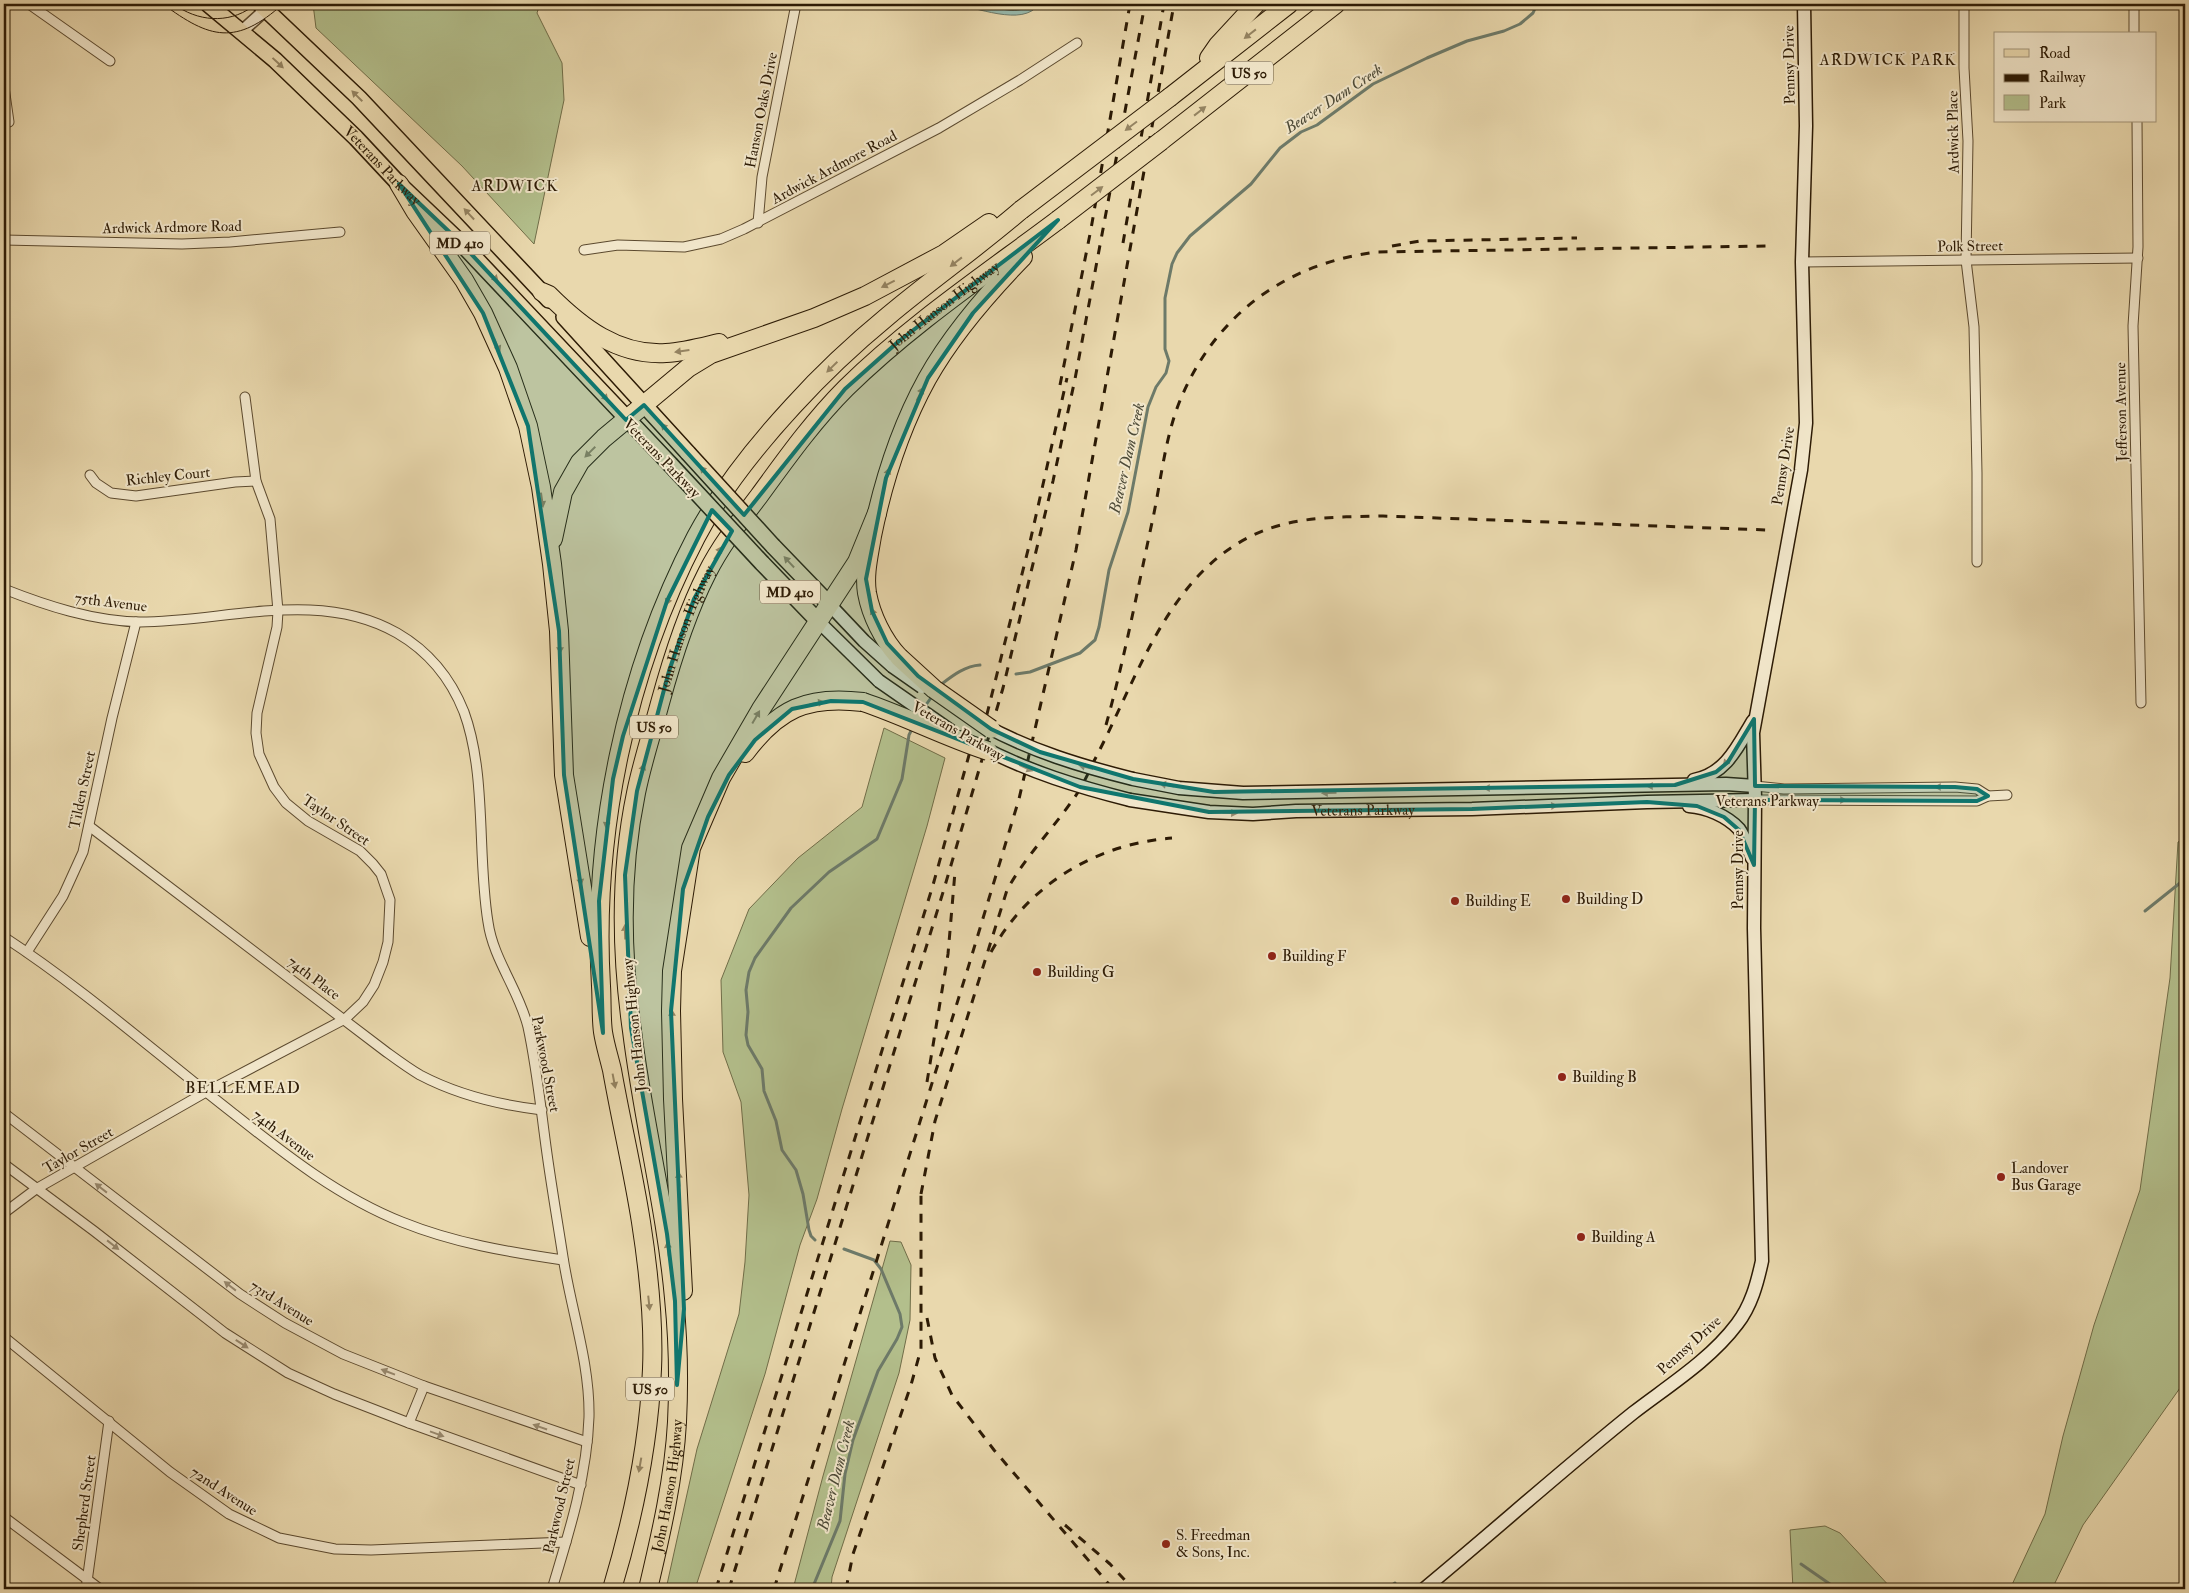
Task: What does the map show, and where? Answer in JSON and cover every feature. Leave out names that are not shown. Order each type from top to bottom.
[{"type":"highway","points":[[1200,74],[1218,45],[1256,4]]},
{"type":"highway","name":"John Hanson Highway","points":[[612,1589],[634,1495],[648,1419],[652,1360],[650,1312],[641,1224],[604,1034],[598,942],[599,901],[603,852],[613,780],[651,643],[681,568],[697,535],[738,473],[791,408],[824,374],[887,316],[1021,210],[1289,4]]},
{"type":"highway","name":"John Hanson Highway","points":[[648,1589],[662,1529],[671,1477],[677,1422],[677,1385],[672,1283],[667,1234],[650,1147],[631,1028],[625,922],[628,841],[636,791],[669,671],[694,599],[721,547],[790,453],[845,389],[881,356],[1336,4]]},
{"type":"highway","points":[[399,184],[415,211],[464,280],[483,313],[508,368],[528,426],[540,487],[560,631],[564,775],[604,1034]]},
{"type":"highway","points":[[552,564],[558,507],[571,475],[591,450],[688,368],[711,354],[798,323],[865,296],[944,254],[994,220],[1021,210]]},
{"type":"highway","points":[[991,729],[895,661],[867,593],[867,561],[877,513],[897,445],[928,378],[973,313],[1058,220]]},
{"type":"highway","points":[[542,292],[549,295],[588,330],[616,345],[639,351],[665,353],[689,350],[798,323]]},
{"type":"highway","points":[[677,1385],[684,1309],[683,1253],[673,1099],[672,971],[683,889],[691,848],[720,778],[761,709],[856,562],[877,513]]},
{"type":"highway","points":[[683,889],[708,817],[729,775],[760,735],[776,718],[792,709],[831,701],[862,702],[953,739],[988,750]]},
{"type":"main road","name":"Veterans Parkway","points":[[208,4],[275,60],[460,242],[762,563],[879,681],[926,715],[988,750],[1036,772],[1071,784],[1130,800],[1209,812],[1252,814],[1756,800]]},
{"type":"main road","name":"Pennsy Drive","points":[[1424,1589],[1498,1529],[1595,1445],[1708,1355],[1736,1325],[1747,1309],[1757,1284],[1762,1262],[1754,865],[1756,800],[1753,733],[1754,719],[1777,606],[1804,444],[1806,382],[1802,262],[1806,126],[1804,4]]},
{"type":"main road","name":"Veterans Parkway","points":[[266,6],[359,98],[542,292],[828,604],[864,641],[895,661]]},
{"type":"main road","points":[[1675,785],[1705,778],[1728,762],[1754,719]]},
{"type":"main road","name":"Veterans Parkway","points":[[991,729],[1040,752],[1082,766],[1179,788],[1242,793],[1726,784],[1755,786]]},
{"type":"main road","points":[[1647,802],[1697,806],[1724,817],[1739,830],[1754,865]]},
{"type":"street","points":[[29,4],[110,60]]},
{"type":"street","name":"Hanson Oaks Drive","points":[[758,223],[762,177],[796,4]]},
{"type":"street","name":"Ardwick Place","points":[[1964,4],[1964,68],[1968,141],[1966,260],[1974,327],[1977,473],[1976,562]]},
{"type":"street","points":[[2134,4],[2134,32]]},
{"type":"street","points":[[241,32],[266,6]]},
{"type":"street","name":"Ardwick Ardmore Road","points":[[584,250],[618,245],[692,246],[721,239],[758,223],[939,128],[1020,80],[1077,43]]},
{"type":"street","points":[[4,87],[9,122]]},
{"type":"street","name":"Jefferson Avenue","points":[[2137,122],[2138,258],[2133,326],[2141,703]]},
{"type":"street","name":"Ardwick Ardmore Road","points":[[4,240],[182,244],[230,242],[340,232]]},
{"type":"street","name":"Polk Street","points":[[1802,262],[2138,258]]},
{"type":"street","name":"Taylor Street","points":[[4,1213],[36,1189],[206,1092],[345,1019],[363,1002],[374,985],[383,962],[388,942],[390,900],[381,874],[360,851],[322,830],[286,803],[266,772],[259,754],[256,733],[257,713],[264,673],[277,627],[278,611],[270,520],[256,481],[245,397]]},
{"type":"street","name":"Richley Court","points":[[90,475],[96,483],[111,492],[136,496],[235,482],[256,481]]},
{"type":"street","name":"75th Avenue","points":[[4,589],[47,606],[90,616],[136,622],[278,611]]},
{"type":"street","name":"Parkwood Street","points":[[278,611],[329,611],[347,614],[383,626],[398,634],[430,658],[443,673],[454,691],[464,714],[472,742],[478,795],[487,921],[492,942],[526,1022],[542,1110],[563,1260],[587,1385],[589,1415],[581,1485],[552,1589]]},
{"type":"street","name":"Tilden Street","points":[[27,952],[63,896],[76,871],[89,826],[112,718],[136,622]]},
{"type":"street","name":"Veterans Parkway","points":[[1755,786],[1784,789],[1955,787],[1977,789],[1988,796]]},
{"type":"street","name":"Veterans Parkway","points":[[1756,800],[1977,801],[1988,796],[2007,795]]},
{"type":"street","name":"74th Place","points":[[89,826],[418,1074],[476,1098],[513,1107],[542,1110]]},
{"type":"street","name":"74th Avenue","points":[[4,937],[27,952],[311,1173],[351,1198],[401,1222],[462,1242],[512,1253],[563,1260]]},
{"type":"street","name":"73rd Avenue","points":[[4,1113],[240,1294],[285,1323],[343,1354],[424,1386],[587,1442]]},
{"type":"street","points":[[4,1164],[225,1333],[263,1358],[310,1384],[409,1423],[581,1485]]},
{"type":"street","name":"72nd Avenue","points":[[4,1337],[156,1461],[229,1514],[279,1538],[335,1549],[371,1550],[566,1542]]},
{"type":"street","points":[[409,1423],[424,1386]]},
{"type":"street","name":"Shepherd Street","points":[[87,1585],[109,1421]]},
{"type":"street","points":[[4,1517],[87,1585],[100,1589]]},
{"type":"highlighted area","points":[[399,184],[460,242],[626,420],[644,405],[744,515],[845,389],[899,341],[1058,220],[973,313],[928,378],[886,478],[866,579],[872,611],[887,643],[918,676],[991,729],[1040,752],[1133,779],[1214,792],[1675,785],[1716,772],[1728,762],[1754,719],[1755,786],[1955,787],[1977,789],[1988,796],[1977,801],[1755,800],[1754,865],[1739,830],[1724,817],[1697,806],[1647,802],[1472,809],[1209,812],[1080,787],[863,702],[831,701],[792,709],[755,740],[729,775],[708,817],[683,889],[671,1011],[684,1309],[677,1385],[675,1301],[667,1234],[631,1028],[625,875],[637,791],[669,671],[694,599],[732,531],[712,510],[667,601],[623,736],[613,779],[599,901],[603,1033],[564,775],[559,631],[528,426],[483,313]]},
{"type":"green space","points":[[313,4],[540,4],[537,13],[562,63],[564,100],[534,244],[462,166],[316,28]]},
{"type":"green space","points":[[884,728],[945,758],[927,826],[817,1199],[800,1245],[765,1374],[695,1589],[666,1589],[697,1449],[739,1314],[745,1262],[749,1195],[741,1102],[723,1052],[721,980],[749,909],[798,858],[862,807]]},
{"type":"green space","points":[[2185,839],[2185,1391],[2180,1388],[2083,1525],[2052,1589],[2010,1589],[2045,1514],[2063,1436],[2094,1325],[2140,1190],[2170,978],[2178,842]]},
{"type":"green space","points":[[890,1241],[901,1242],[911,1265],[910,1320],[899,1373],[832,1577],[831,1589],[793,1589],[823,1476]]},
{"type":"green space","points":[[1825,1526],[1840,1533],[1892,1589],[1793,1589],[1790,1530]]},
{"type":"water","points":[[951,4],[1039,4],[1032,11],[1010,15]]},
{"type":"waterway","name":"Beaver Dam Creek","points":[[1016,674],[1030,672],[1080,653],[1095,640],[1109,570],[1128,512],[1148,407],[1156,387],[1166,373],[1169,361],[1165,349],[1165,298],[1172,264],[1177,253],[1190,236],[1251,184],[1280,148],[1301,132],[1317,125],[1373,84],[1467,41],[1504,31],[1520,24],[1533,13],[1537,4]]},
{"type":"waterway","name":"Beaver Dam Creek","points":[[939,686],[963,670],[980,665]]},
{"type":"waterway","name":"Beaver Dam Creek","points":[[923,709],[933,695]]},
{"type":"waterway","name":"Beaver Dam Creek","points":[[815,1240],[809,1230],[803,1194],[796,1170],[782,1150],[776,1121],[764,1091],[762,1069],[748,1045],[746,1035],[748,1012],[746,990],[749,972],[755,958],[791,908],[829,872],[877,839],[902,779],[909,735],[913,727]]},
{"type":"waterway","points":[[2145,911],[2185,879]]},
{"type":"waterway","name":"Beaver Dam Creek","points":[[812,1589],[840,1521],[845,1474],[853,1440],[878,1371],[902,1327],[900,1314],[881,1269],[874,1260],[844,1249]]},
{"type":"waterway","points":[[1801,1564],[1837,1589]]},
{"type":"waterway","points":[[1387,1589],[1395,1583]]},
{"type":"tram line","points":[[163,4],[195,25],[223,33],[237,32],[251,27],[283,4]]},
{"type":"tram line","points":[[178,7],[198,16],[218,19],[238,15],[256,4]]},
{"type":"railway","points":[[1060,385],[1091,229],[1130,4]]},
{"type":"railway","points":[[729,1589],[944,889],[1003,688],[1053,481],[1075,379],[1145,4]]},
{"type":"railway","points":[[1123,243],[1164,4]]},
{"type":"railway","points":[[774,1589],[1019,799],[1076,550],[1174,4]]},
{"type":"railway","points":[[1392,246],[1420,241],[1577,238]]},
{"type":"railway","points":[[1106,725],[1131,622],[1174,417],[1194,372],[1212,344],[1232,320],[1256,299],[1282,282],[1311,268],[1343,258],[1376,252],[1766,246]]},
{"type":"railway","points":[[978,750],[1030,542],[1067,378]]},
{"type":"railway","points":[[921,1194],[935,1121],[1007,890],[1022,866],[1064,812],[1081,786],[1164,621],[1186,589],[1213,562],[1244,540],[1281,525],[1306,520],[1332,518],[1383,516],[1767,530]]},
{"type":"railway","points":[[716,1589],[933,885],[974,737]]},
{"type":"railway","points":[[991,952],[1025,906],[1067,872],[1091,859],[1117,849],[1144,842],[1172,838]]},
{"type":"railway","points":[[927,1082],[948,954],[955,872]]},
{"type":"railway","points":[[846,1589],[853,1554],[911,1385],[921,1349],[921,1189]]},
{"type":"railway","points":[[927,1318],[935,1358],[952,1395],[994,1450],[1113,1589]]},
{"type":"railway","points":[[1065,1525],[1110,1564],[1133,1589]]},
{"type":"place","name":"Building D","points":[[1566,899]]},
{"type":"place","name":"Building E","points":[[1455,901]]},
{"type":"place","name":"Building F","points":[[1272,956]]},
{"type":"place","name":"Building G","points":[[1037,972]]},
{"type":"place","name":"Building B","points":[[1562,1077]]},
{"type":"place","name":"Landover Bus Garage","points":[[2001,1177]]},
{"type":"place","name":"Building A","points":[[1581,1237]]},
{"type":"place","name":"S. Freedman & Sons, Inc.","points":[[1166,1544]]},
{"type":"district","name":"ARDWICK PARK","points":[[1888,59]]},
{"type":"district","name":"ARDWICK","points":[[515,185]]},
{"type":"district","name":"BELLEMEAD","points":[[243,1087]]}]
